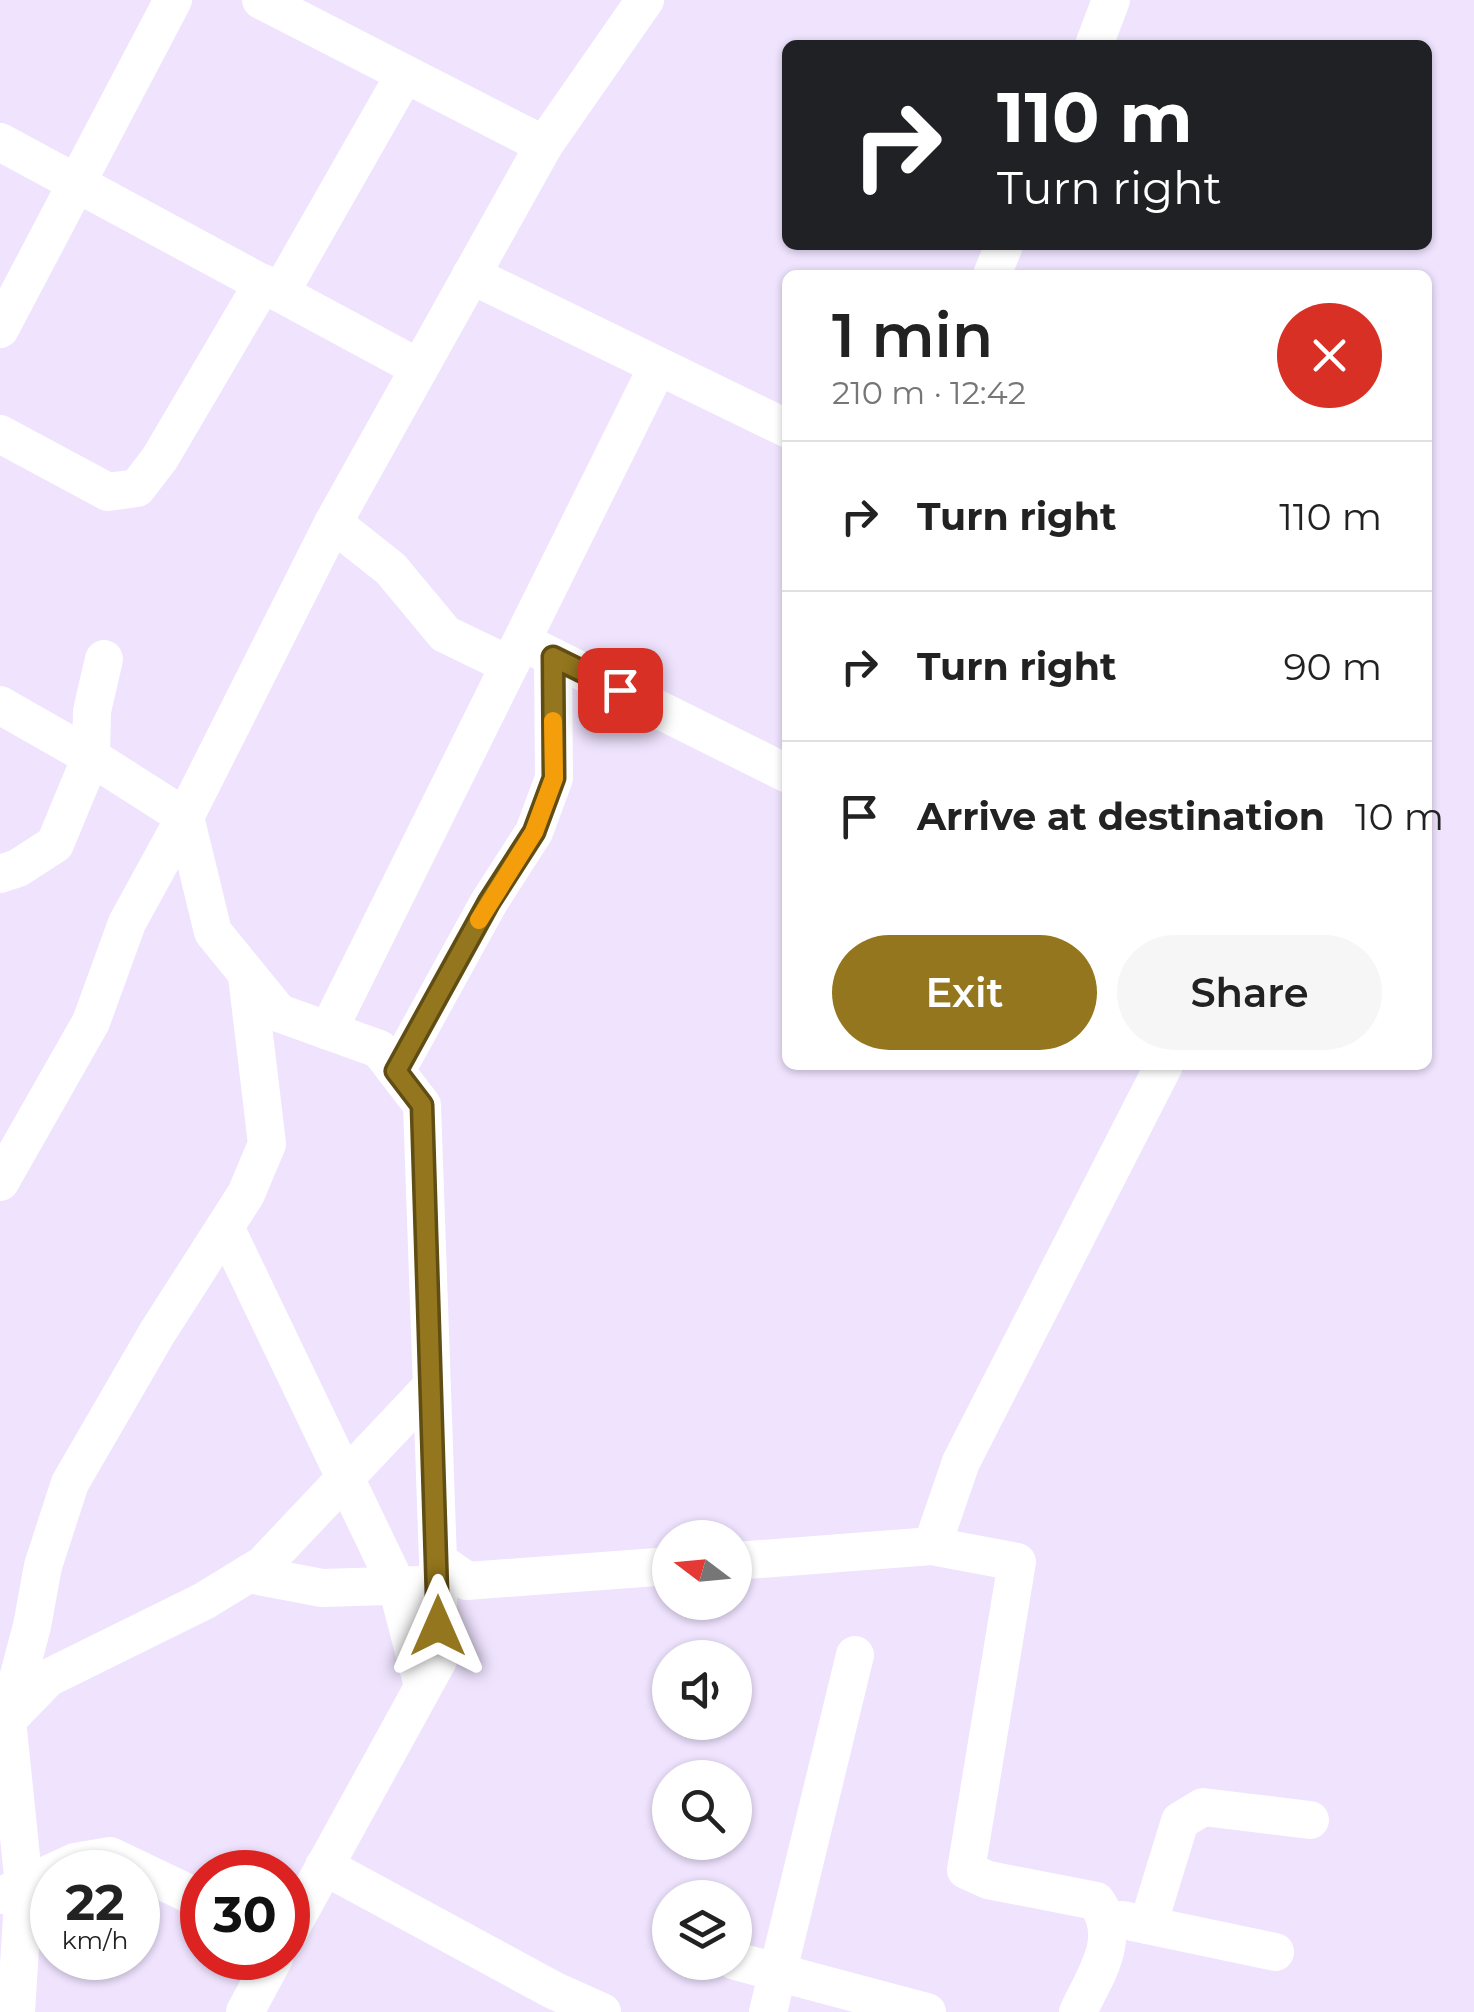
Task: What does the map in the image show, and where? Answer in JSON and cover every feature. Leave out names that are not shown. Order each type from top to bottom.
[{"type":"street","points":[[0,329],[173,0]]},
{"type":"street","points":[[261,0],[544,144]]},
{"type":"street","points":[[0,1182],[91,1022],[127,923],[185,817],[333,523],[544,144],[645,0]]},
{"type":"street","points":[[1096,40],[1111,0]]},
{"type":"street","points":[[0,434],[108,492],[137,488],[271,288],[406,74]]},
{"type":"street","points":[[0,142],[419,368]]},
{"type":"street","points":[[471,274],[782,426]]},
{"type":"street","points":[[328,1031],[528,654],[657,368]]},
{"type":"street","points":[[333,523],[391,569],[445,634],[528,654],[782,771]]},
{"type":"street","points":[[396,1071],[489,902],[534,832],[554,778],[528,654]]},
{"type":"street","points":[[0,874],[18,868],[55,844],[91,757],[92,711],[104,659]]},
{"type":"street","points":[[0,705],[185,817],[213,932],[279,1014],[378,1049],[422,1105],[432,1386],[448,1575],[438,1660],[310,1892]]},
{"type":"street","points":[[16,2012],[4,1724],[32,1626],[43,1566],[70,1484],[157,1332],[246,1194],[267,1144],[247,974]]},
{"type":"street","points":[[932,1546],[961,1462],[1161,1070]]},
{"type":"street","points":[[225,1227],[397,1586],[423,1686]]},
{"type":"street","points":[[4,1724],[48,1678],[204,1602],[263,1565],[432,1386]]},
{"type":"street","points":[[752,1560],[932,1546],[1016,1562],[966,1870],[988,1880],[1096,1901],[1106,1916],[1110,1943],[1078,2012]]},
{"type":"street","points":[[248,1574],[322,1588],[397,1586],[448,1575],[652,1567]]},
{"type":"street","points":[[768,2012],[854,1655]]},
{"type":"street","points":[[1148,1925],[1180,1821],[1203,1807],[1310,1820]]},
{"type":"street","points":[[12,1891],[75,1862],[110,1856],[180,1889]]},
{"type":"street","points":[[324,1866],[553,1990],[602,2012]]},
{"type":"street","points":[[1106,1916],[1275,1952]]},
{"type":"street","points":[[752,1966],[927,2012]]},
{"type":"street","points":[[258,2008],[267,1980]]},
{"type":"slow traffic","points":[[479,920],[534,832],[554,778],[553,721]]},
{"type":"route","points":[[438,1626],[422,1105],[396,1071],[489,902],[534,832],[554,778],[553,657],[620,690]]}]
